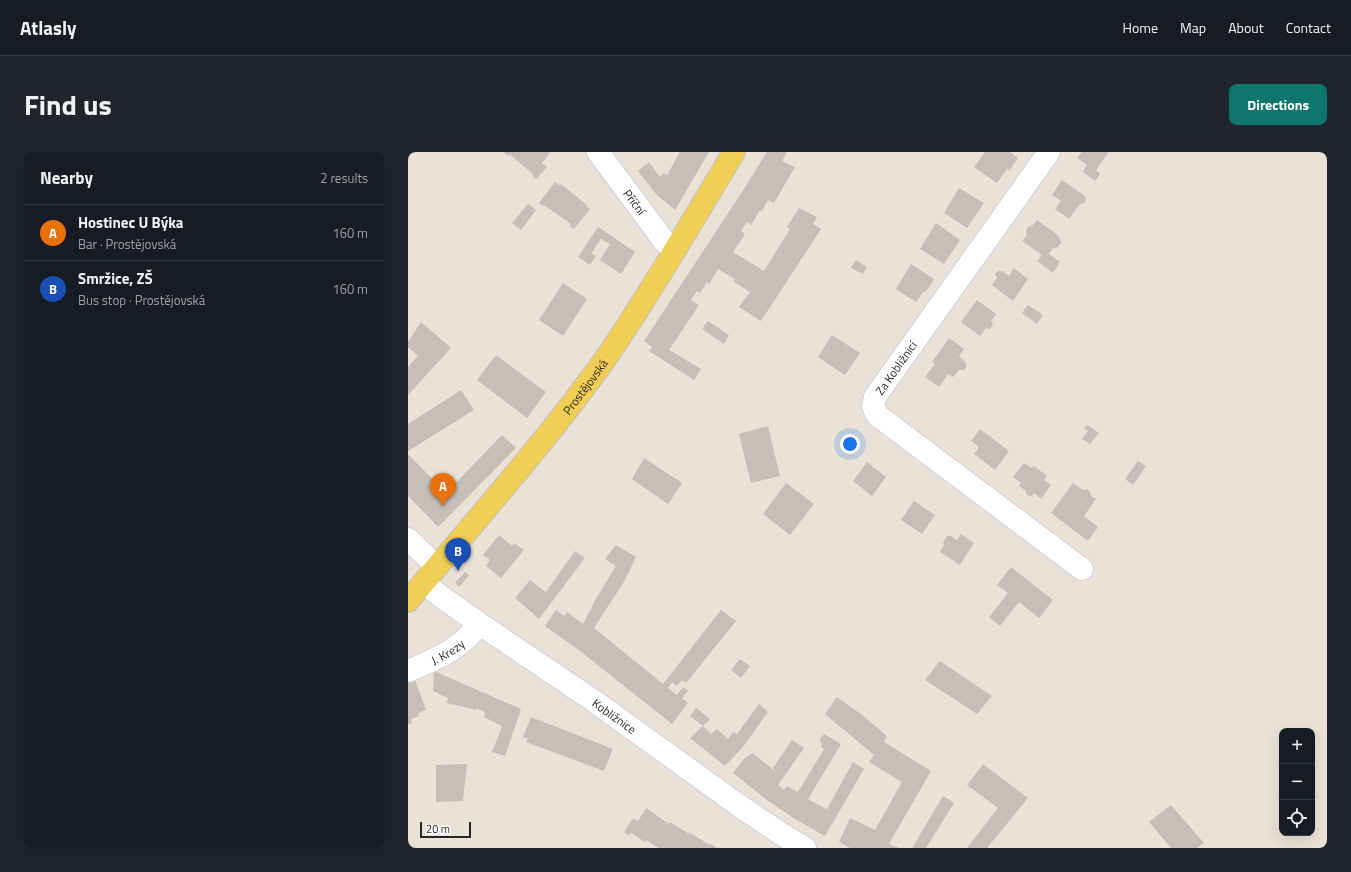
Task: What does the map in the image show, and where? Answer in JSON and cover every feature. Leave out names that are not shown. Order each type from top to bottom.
[{"type":"main road","name":"Prostějovská","points":[[408,601],[572,403],[624,331],[734,152]]},
{"type":"street","name":"Příční","points":[[598,152],[664,241],[674,251]]},
{"type":"street","name":"Za Kobližnicí","points":[[1049,152],[875,397],[873,406],[877,415],[1082,569]]},
{"type":"street","name":"Kobližnice","points":[[408,539],[431,574],[439,594],[480,624],[594,701],[741,807],[805,848]]},
{"type":"street","name":"J. Krezy","points":[[408,671],[439,658],[455,649],[468,638],[480,624]]},
{"type":"building","points":[[503,152],[550,153],[542,163],[547,167],[536,179],[532,175],[533,174],[509,154],[508,156]]},
{"type":"building","points":[[680,152],[709,152],[675,210],[656,194],[638,171],[649,162],[660,177],[664,173],[667,175]]},
{"type":"building","points":[[767,152],[787,152],[782,161],[795,167],[774,203],[768,200],[762,211],[760,210],[751,225],[747,222],[741,231],[745,234],[733,252],[764,271],[790,229],[787,227],[799,208],[817,217],[813,224],[821,229],[761,321],[739,307],[750,292],[734,282],[735,279],[718,269],[709,284],[707,282],[700,293],[697,291],[691,300],[699,305],[669,350],[701,369],[694,380],[649,351],[652,347],[644,341]]},
{"type":"building","points":[[985,152],[1010,152],[1018,158],[1009,171],[1007,169],[997,183],[974,167]]},
{"type":"building","points":[[1082,152],[1109,152],[1096,170],[1100,174],[1095,181],[1083,172],[1087,165],[1077,158]]},
{"type":"building","points":[[1062,180],[1085,196],[1086,200],[1084,203],[1080,204],[1069,219],[1055,209],[1061,201],[1052,195]]},
{"type":"building","points":[[555,182],[560,186],[561,184],[590,209],[574,229],[569,226],[571,224],[539,203]]},
{"type":"building","points":[[959,188],[984,203],[967,228],[944,213]]},
{"type":"building","points":[[528,204],[536,210],[521,230],[512,223]]},
{"type":"building","points":[[1037,220],[1060,238],[1061,243],[1058,247],[1053,248],[1049,254],[1060,262],[1053,273],[1037,261],[1042,255],[1022,241],[1027,235],[1026,231],[1028,227],[1032,226]]},
{"type":"building","points":[[936,223],[960,240],[944,264],[920,249]]},
{"type":"building","points":[[598,227],[635,252],[621,274],[600,260],[610,244],[601,239],[591,254],[596,256],[590,265],[578,257]]},
{"type":"building","points":[[856,260],[867,267],[863,274],[851,268]]},
{"type":"building","points":[[911,264],[934,279],[926,292],[924,291],[916,302],[896,289]]},
{"type":"building","points":[[1014,268],[1028,279],[1013,301],[992,285],[997,278],[995,274],[998,271],[1002,271],[1009,276]]},
{"type":"building","points":[[563,283],[587,299],[563,336],[539,320]]},
{"type":"building","points":[[977,300],[996,314],[991,321],[993,325],[990,329],[986,328],[980,336],[961,322]]},
{"type":"building","points":[[1028,305],[1043,315],[1037,324],[1022,313]]},
{"type":"building","points":[[708,321],[729,335],[724,344],[702,329]]},
{"type":"building","points":[[421,322],[451,348],[408,395],[408,367],[418,356],[408,347],[408,342]]},
{"type":"building","points":[[832,335],[860,353],[845,375],[818,357]]},
{"type":"building","points":[[949,338],[964,349],[959,356],[964,360],[967,366],[964,370],[959,370],[953,377],[948,374],[939,387],[925,377],[935,364],[932,362]]},
{"type":"building","points":[[496,355],[546,392],[527,418],[477,380]]},
{"type":"building","points":[[461,390],[474,410],[408,451],[408,424]]},
{"type":"building","points":[[1087,425],[1099,433],[1090,444],[1082,439],[1088,431],[1084,428]]},
{"type":"building","points":[[768,426],[780,476],[751,483],[739,434]]},
{"type":"building","points":[[980,429],[1009,451],[995,470],[974,454],[978,449],[978,446],[971,441]]},
{"type":"building","points":[[502,435],[516,448],[438,527],[408,496],[408,454],[455,502],[447,492]]},
{"type":"building","points":[[644,458],[682,483],[668,504],[632,479]]},
{"type":"building","points":[[1138,461],[1146,466],[1133,485],[1125,479]]},
{"type":"building","points":[[867,462],[886,477],[872,496],[853,481]]},
{"type":"building","points":[[1024,463],[1032,468],[1034,466],[1047,476],[1044,480],[1051,485],[1041,499],[1034,493],[1032,496],[1026,494],[1026,491],[1019,486],[1021,483],[1013,477]]},
{"type":"building","points":[[786,483],[814,504],[790,535],[763,514]]},
{"type":"building","points":[[1073,483],[1083,490],[1087,489],[1091,496],[1096,499],[1084,516],[1098,527],[1088,541],[1051,513]]},
{"type":"building","points":[[914,501],[935,515],[922,534],[901,520]]},
{"type":"building","points":[[961,534],[974,543],[960,565],[940,552],[947,536],[951,536],[957,540]]},
{"type":"building","points":[[499,535],[512,546],[514,543],[524,550],[501,578],[486,566],[490,560],[483,555]]},
{"type":"building","points":[[616,545],[636,557],[625,580],[594,628],[663,684],[721,610],[736,621],[686,683],[682,680],[677,686],[672,682],[668,688],[677,695],[683,687],[688,691],[682,698],[688,703],[672,724],[580,651],[545,626],[556,610],[564,616],[567,612],[583,624],[594,602],[616,566],[605,559]]},
{"type":"building","points":[[575,551],[585,558],[539,619],[515,598],[530,580],[546,592]]},
{"type":"building","points":[[1011,567],[1053,600],[1039,618],[1019,602],[1000,626],[989,617],[1008,593],[997,585]]},
{"type":"building","points":[[465,572],[469,575],[459,587],[455,583]]},
{"type":"building","points":[[740,659],[750,666],[741,678],[731,670]]},
{"type":"building","points":[[940,661],[992,696],[977,714],[925,680]]},
{"type":"building","points":[[434,671],[521,709],[505,756],[492,752],[502,726],[484,717],[485,712],[476,708],[476,710],[447,703],[448,698],[433,691]]},
{"type":"building","points":[[414,677],[426,710],[418,713],[419,716],[411,719],[412,723],[408,724],[408,680]]},
{"type":"building","points":[[837,697],[861,714],[887,736],[884,742],[931,771],[889,844],[899,848],[850,848],[839,842],[850,818],[875,830],[902,782],[869,762],[874,755],[825,714]]},
{"type":"building","points":[[759,704],[768,712],[743,747],[725,766],[690,738],[703,726],[711,734],[717,729],[728,739],[733,732],[737,734]]},
{"type":"building","points":[[696,708],[710,719],[703,726],[690,716]]},
{"type":"building","points":[[531,717],[613,749],[604,771],[526,742],[528,739],[523,737]]},
{"type":"building","points":[[824,734],[841,744],[808,799],[833,813],[827,809],[853,762],[864,769],[825,836],[795,819],[767,800],[733,773],[745,758],[753,753],[777,773],[773,768],[792,740],[804,748],[778,785],[784,790],[787,786],[798,792],[824,749],[822,748],[820,739]]},
{"type":"building","points":[[467,764],[463,801],[436,802],[436,765]]},
{"type":"building","points":[[983,764],[1028,798],[987,848],[967,848],[998,808],[967,785]]},
{"type":"building","points":[[943,796],[954,803],[926,848],[912,848]]},
{"type":"building","points":[[1171,805],[1204,843],[1197,848],[1171,848],[1149,822]]},
{"type":"building","points":[[646,808],[669,824],[670,822],[689,834],[690,833],[717,848],[659,848],[646,840],[645,842],[631,833],[629,836],[624,832],[633,818],[638,821]]},
{"type":"place","name":"Hostinec U Býka","points":[[443,506]]},
{"type":"place","name":"Smržice, ZŠ","points":[[458,571]]}]
